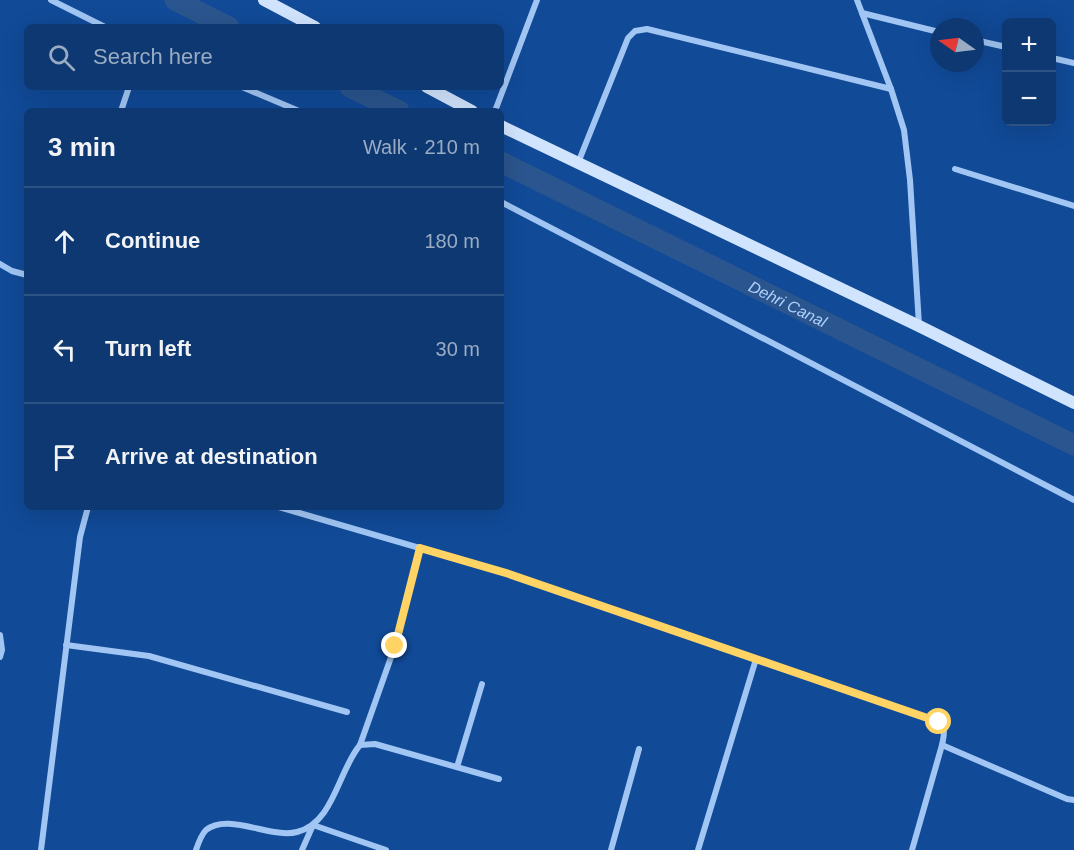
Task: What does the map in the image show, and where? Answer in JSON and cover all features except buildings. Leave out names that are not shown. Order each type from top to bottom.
[{"type":"street","points":[[51,0],[99,24]]},
{"type":"street","points":[[266,0],[310,24]]},
{"type":"street","points":[[504,87],[537,0]]},
{"type":"street","points":[[856,0],[891,89],[904,130],[910,180],[919,326]]},
{"type":"street","points":[[862,14],[930,30]]},
{"type":"street","points":[[578,163],[628,38],[635,31],[647,28],[891,89]]},
{"type":"street","points":[[984,42],[1002,46]]},
{"type":"street","points":[[1056,59],[1074,63]]},
{"type":"street","points":[[123,108],[128,90]]},
{"type":"street","points":[[249,90],[292,108]]},
{"type":"street","points":[[434,90],[466,108]]},
{"type":"street","points":[[496,108],[503,90]]},
{"type":"street","points":[[504,127],[919,326],[1074,403]]},
{"type":"street","points":[[955,170],[1074,206]]},
{"type":"street","points":[[504,204],[1074,500]]},
{"type":"street","points":[[0,264],[24,274]]},
{"type":"street","points":[[41,850],[80,537],[87,510]]},
{"type":"street","points":[[289,510],[509,574],[939,722],[944,727],[945,733],[912,850]]},
{"type":"street","points":[[302,850],[313,825],[325,812],[351,756],[360,745],[395,646],[420,548]]},
{"type":"street","points":[[0,635],[2,650],[0,657]]},
{"type":"street","points":[[66,645],[149,656],[347,712]]},
{"type":"street","points":[[698,850],[756,659]]},
{"type":"street","points":[[457,767],[482,684]]},
{"type":"street","points":[[360,745],[375,744],[499,778]]},
{"type":"street","points":[[942,745],[1074,800]]},
{"type":"street","points":[[611,850],[639,749]]},
{"type":"street","points":[[196,850],[205,830],[220,823],[282,833],[296,832],[313,825],[386,850]]},
{"type":"waterway","name":"Dehri Canal","points":[[175,0],[223,24]]},
{"type":"waterway","name":"Dehri Canal","points":[[356,90],[393,108]]},
{"type":"waterway","name":"Dehri Canal","points":[[504,163],[1074,445]]},
{"type":"route","points":[[395,646],[420,548],[509,574],[939,722]]}]
